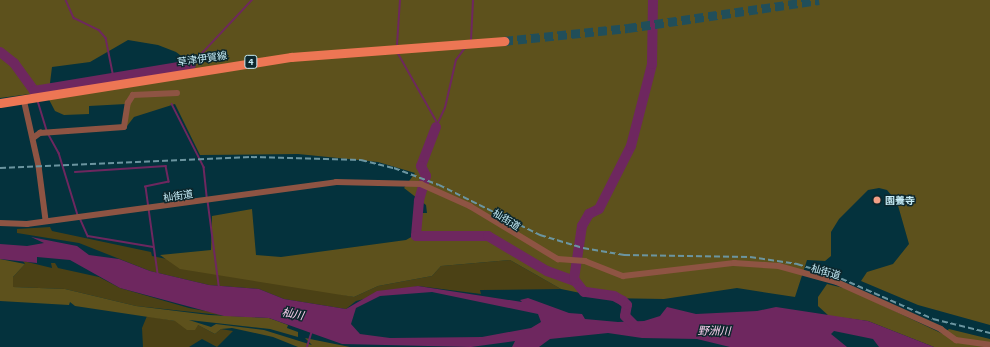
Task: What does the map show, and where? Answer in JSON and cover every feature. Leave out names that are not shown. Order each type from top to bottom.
[{"type":"main road","name":"草津伊賀線","points":[[0,102],[291,57],[504,41]]},
{"type":"street","points":[[33,138],[40,133],[124,127],[128,103],[133,95],[176,93]]},
{"type":"street","points":[[24,99],[33,138],[46,220]]},
{"type":"street","name":"杣街道","points":[[0,223],[46,220],[336,182],[421,184],[470,206],[558,259],[585,261],[623,276],[734,263],[779,266],[837,282],[936,327],[956,340],[990,345]]},
{"type":"shaded area","points":[[0,0],[990,0],[990,325],[918,305],[861,281],[867,272],[893,264],[909,244],[897,202],[887,190],[879,188],[868,190],[839,219],[831,232],[831,256],[825,261],[807,260],[795,297],[737,288],[664,299],[605,298],[561,289],[510,260],[441,266],[432,276],[378,286],[354,297],[180,269],[160,255],[211,250],[212,216],[252,209],[256,255],[281,257],[406,240],[420,232],[418,213],[427,213],[426,205],[404,188],[415,173],[378,162],[298,154],[200,155],[175,104],[134,117],[127,126],[126,104],[89,106],[89,114],[64,115],[55,111],[45,92],[0,98]],"holes":[[[128,40],[158,45],[176,52],[184,58],[191,73],[60,97],[50,83],[52,67],[90,62]]]},
{"type":"shaded area","points":[[50,227],[52,231],[151,252],[152,256],[354,297],[378,286],[432,276],[441,266],[510,260],[561,289],[480,290],[481,294],[418,286],[356,301],[346,309],[284,299],[259,289],[209,285],[150,271],[79,243],[17,233],[17,229]]},
{"type":"shaded area","points":[[0,259],[25,264],[13,277],[13,287],[65,289],[136,306],[209,315],[269,318],[288,325],[287,328],[298,332],[298,337],[270,329],[189,320],[211,327],[216,324],[264,330],[312,345],[305,338],[350,347],[298,347],[273,337],[232,328],[221,329],[215,334],[198,325],[195,330],[187,330],[175,321],[75,306],[70,302],[69,305],[0,301]]},
{"type":"shaded area","points":[[23,261],[52,268],[51,263],[55,263],[58,268],[99,277],[120,288],[189,308],[239,317],[136,306],[65,289],[13,287],[13,277],[25,264]]},
{"type":"shaded area","points":[[827,284],[848,289],[943,334],[949,329],[990,339],[990,347],[934,347],[868,321],[829,316],[818,306],[818,297]]},
{"type":"shaded area","points":[[147,316],[198,325],[215,334],[221,329],[233,331],[217,347],[202,339],[189,347],[143,347],[142,328]]},
{"type":"water","points":[[31,237],[77,246],[89,255],[119,259],[150,271],[209,285],[259,289],[284,299],[346,309],[377,291],[418,286],[522,302],[520,300],[528,298],[569,313],[582,314],[585,319],[618,322],[644,321],[660,316],[667,307],[696,314],[757,311],[776,307],[868,321],[934,347],[879,347],[873,339],[834,331],[831,334],[847,347],[730,347],[697,339],[642,338],[608,333],[550,339],[539,347],[512,347],[515,341],[471,347],[342,344],[269,318],[224,316],[120,288],[70,260],[37,257],[37,263],[0,259],[0,244],[27,246],[44,243]],"holes":[[[432,292],[538,314],[541,322],[531,328],[482,337],[390,338],[360,334],[351,324],[356,308],[380,296]]]},
{"type":"waterway","points":[[66,0],[74,18],[99,30],[106,38],[114,78]]},
{"type":"waterway","points":[[191,65],[252,0]]},
{"type":"waterway","points":[[397,45],[400,0]]},
{"type":"waterway","points":[[471,40],[473,0]]},
{"type":"waterway","points":[[637,328],[625,316],[627,305],[623,301],[614,296],[584,292],[574,279],[582,226],[589,214],[599,209],[631,146],[652,64],[653,0]]},
{"type":"waterway","points":[[436,127],[445,108],[456,60],[465,48]]},
{"type":"waterway","points":[[0,52],[14,63],[34,91],[191,65]]},
{"type":"waterway","points":[[398,53],[437,122]]},
{"type":"waterway","points":[[38,101],[47,131]]},
{"type":"waterway","points":[[172,104],[204,167],[207,198]]},
{"type":"waterway","points":[[436,127],[421,166],[426,176],[419,201],[416,236],[488,236],[547,271],[575,281]]},
{"type":"waterway","points":[[49,135],[59,153],[78,215]]},
{"type":"waterway","points":[[75,172],[166,166],[169,182],[146,187],[158,274]]},
{"type":"waterway","points":[[208,201],[219,285]]},
{"type":"waterway","points":[[80,218],[88,236],[153,247]]},
{"type":"waterway","points":[[307,347],[311,334]]},
{"type":"tunnel","points":[[504,41],[628,28],[819,0]]},
{"type":"railway","points":[[0,168],[251,157],[361,160],[394,168],[439,185],[540,235],[583,248],[624,255],[750,257],[797,264],[833,275],[933,319],[990,333]]},
{"type":"place","name":"園養寺","points":[[877,200]]},
{"type":"water label","name":"杣川","points":[[293,313]]},
{"type":"water label","name":"野洲川","points":[[714,330]]}]
